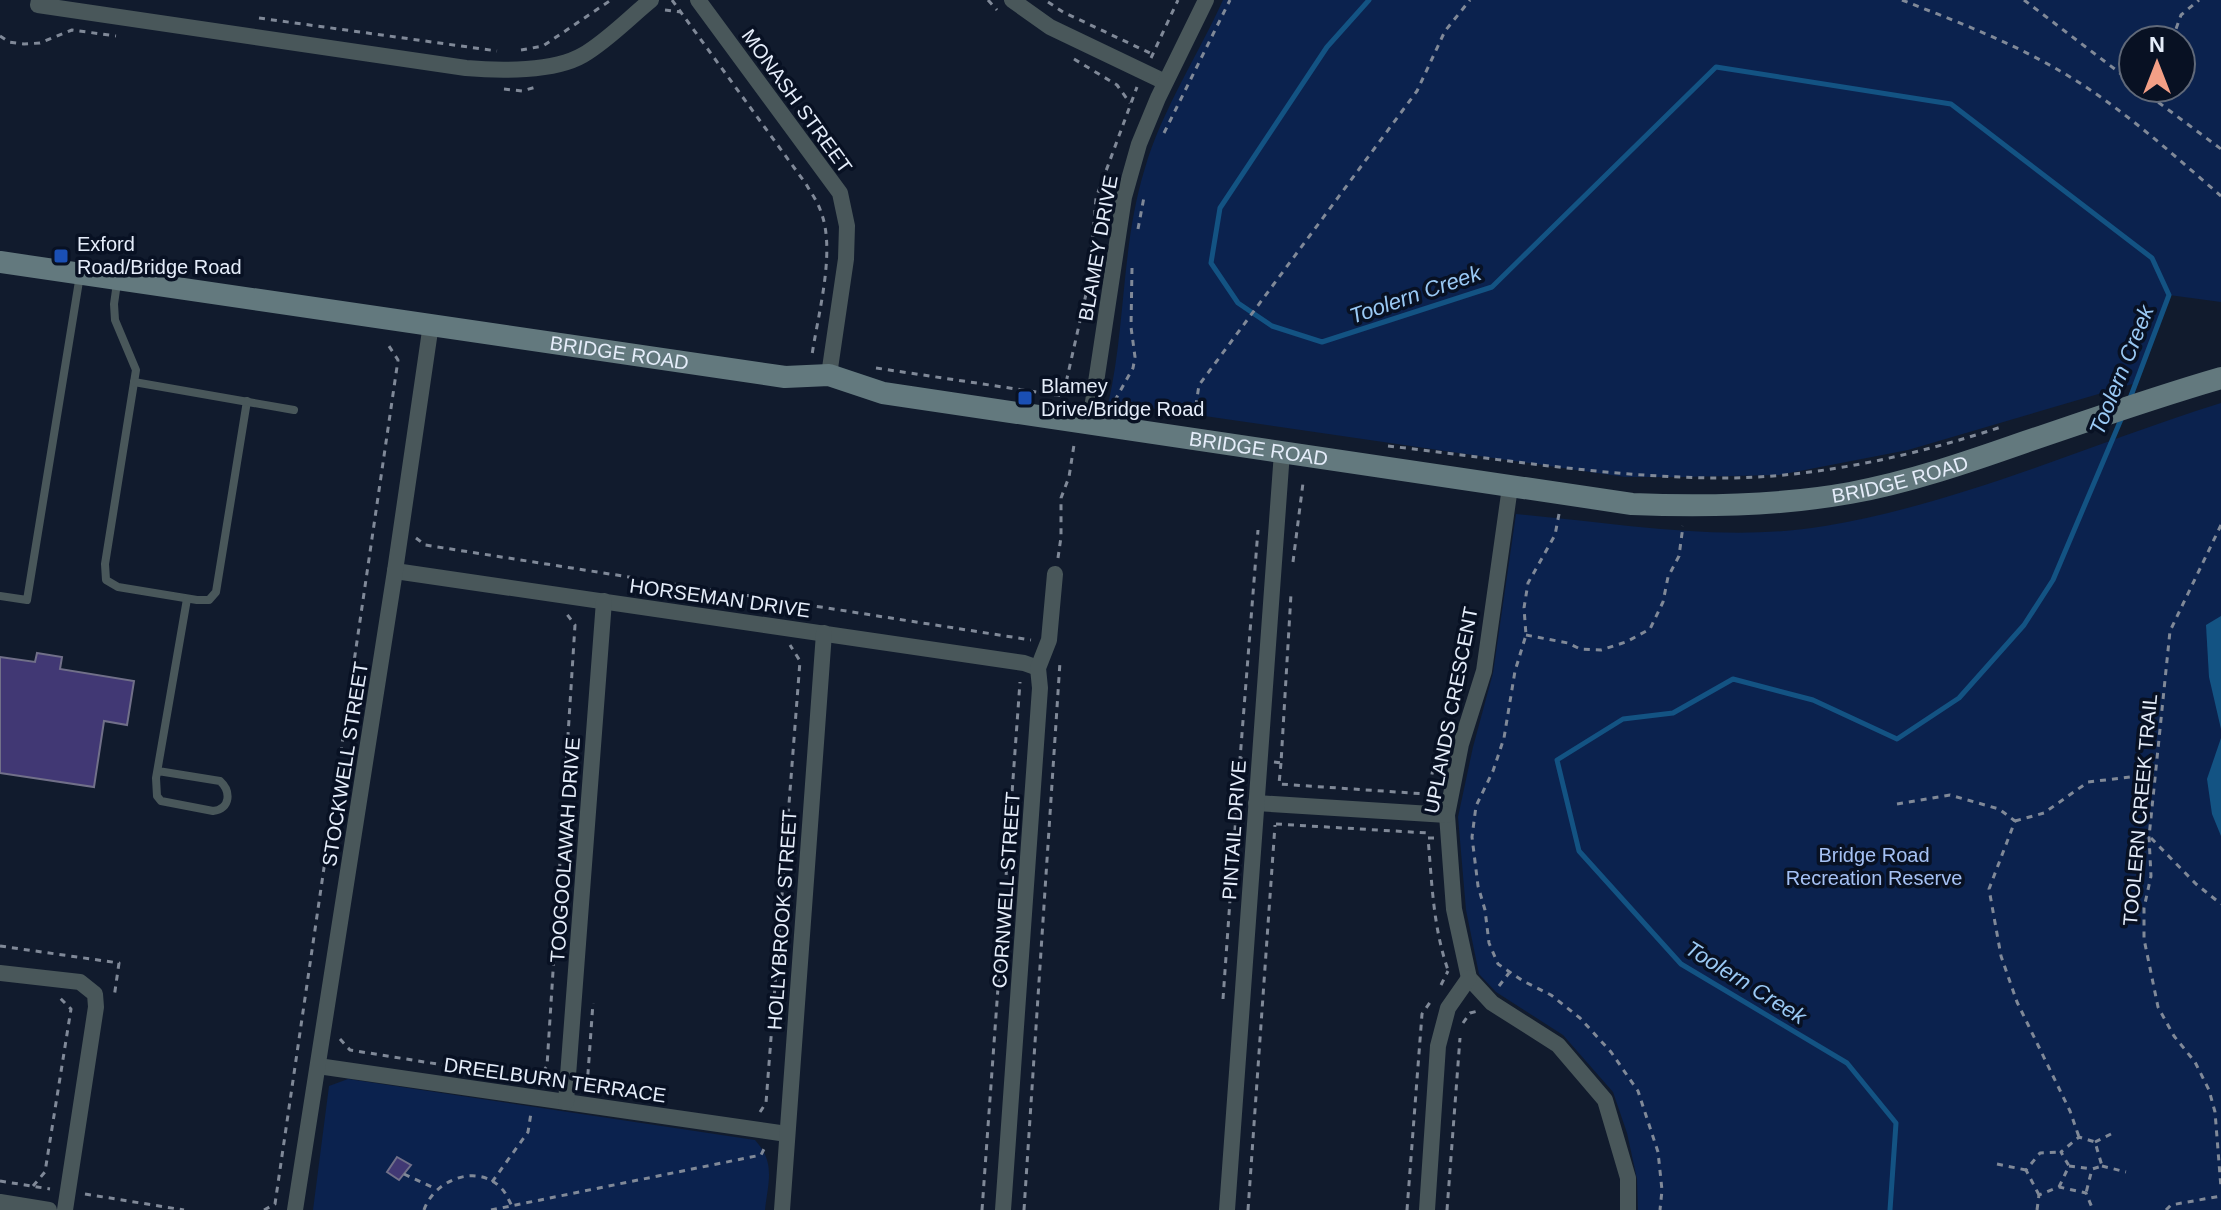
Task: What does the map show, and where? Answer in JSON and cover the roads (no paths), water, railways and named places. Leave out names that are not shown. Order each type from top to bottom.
[{"type":"street","points":[[39,0],[38,5],[466,68],[506,71],[545,66],[581,56],[651,0]]},
{"type":"street","name":"MONASH STREET","points":[[698,0],[840,193],[847,226],[846,259],[829,375]]},
{"type":"street","points":[[1012,0],[1050,27],[1165,82]]},
{"type":"street","name":"BLAMEY DRIVE","points":[[1090,422],[1124,197],[1139,144],[1165,82],[1206,0]]},
{"type":"street","name":"BRIDGE ROAD","points":[[0,262],[785,377],[829,375],[882,393],[1632,504],[1694,507],[1764,504],[1850,493],[1967,462],[2161,395],[2221,378]]},
{"type":"street","name":"STOCKWELL STREET","points":[[295,1210],[431,324]]},
{"type":"street","name":"PINTAIL DRIVE","points":[[1227,1210],[1282,452]]},
{"type":"street","name":"UPLANDS CRESCENT","points":[[1469,978],[1454,909],[1447,815],[1461,744],[1484,671],[1510,487]]},
{"type":"street","name":"HORSEMAN DRIVE","points":[[395,571],[1024,663],[1038,668]]},
{"type":"street","name":"CORNWELL STREET","points":[[1003,1210],[1039,703],[1038,668],[1046,646],[1055,574]]},
{"type":"street","name":"TOOGOOLAWAH DRIVE","points":[[566,1102],[604,601]]},
{"type":"street","name":"HOLLYBROOK STREET","points":[[782,1210],[780,1133],[824,633]]},
{"type":"street","points":[[1256,803],[1447,815]]},
{"type":"street","points":[[0,973],[80,982],[95,994],[96,1007],[65,1210]]},
{"type":"street","points":[[1427,1210],[1438,1046],[1448,1008],[1469,978],[1489,1000],[1558,1045],[1605,1100],[1628,1178],[1628,1210]]},
{"type":"street","name":"DREELBURN TERRACE","points":[[318,1066],[780,1133]]},
{"type":"street","points":[[0,1202],[49,1210]]},
{"type":"lane","points":[[0,596],[27,600],[80,274]]},
{"type":"lane","points":[[118,279],[115,320],[136,370],[105,564],[106,580],[118,587],[209,600],[219,582],[247,401]]},
{"type":"lane","points":[[134,382],[294,410]]},
{"type":"lane","points":[[158,771],[220,781],[226,786],[227,804],[220,811],[213,811],[161,801],[155,788],[187,599]]},
{"type":"waterway","name":"Toolern Creek","points":[[1369,0],[1327,47],[1220,208],[1211,263],[1238,303],[1272,326],[1322,342],[1492,287],[1716,67],[1951,104],[2152,258],[2169,295],[2129,401]]},
{"type":"waterway","name":"Toolern Creek","points":[[1890,1210],[1896,1123],[1847,1063],[1681,964],[1579,851],[1557,760],[1623,719],[1673,713],[1733,679],[1813,700],[1897,739],[1959,698],[2024,625],[2053,580],[2122,417]]},
{"type":"place","name":"Exford Road/Bridge Road","points":[[61,256]]},
{"type":"place","name":"Blamey Drive/Bridge Road","points":[[1025,398]]},
{"type":"park label","name":"Bridge Road Recreation Reserve","points":[[1874,866]]}]
